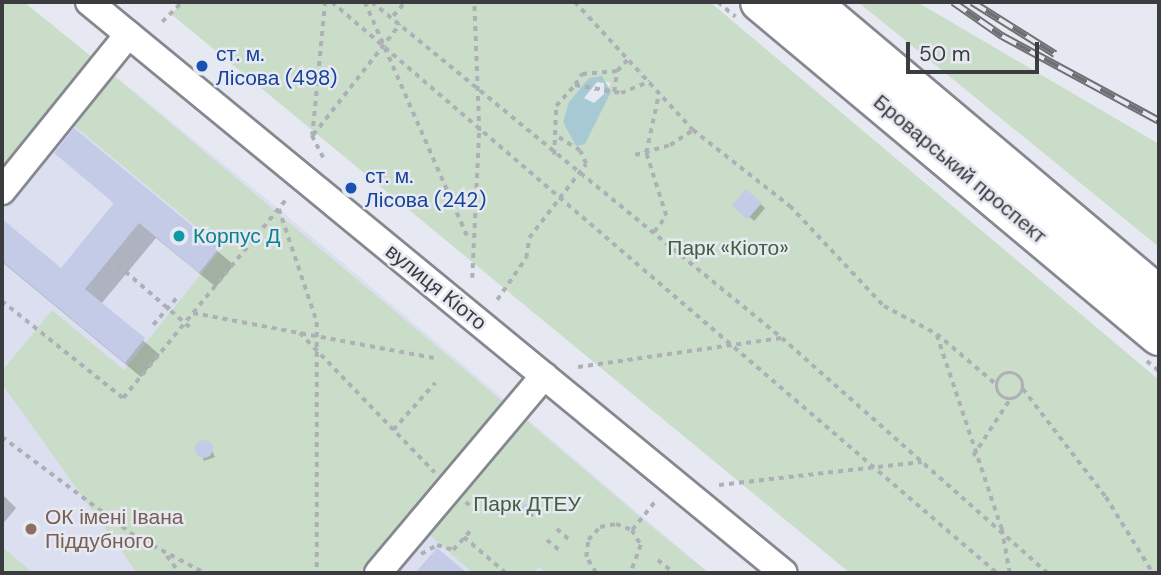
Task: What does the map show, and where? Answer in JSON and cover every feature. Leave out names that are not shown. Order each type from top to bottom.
[{"type":"highway","name":"Броварський проспект","points":[[760,2],[1159,336]]},
{"type":"highway","name":"Броварський проспект","points":[[810,2],[1159,296]]},
{"type":"street","name":"вулиця Кіото","points":[[89,2],[784,573]]},
{"type":"street","points":[[2,191],[128,34]]},
{"type":"street","points":[[378,573],[544,376]]},
{"type":"path","points":[[162,22],[182,2]]},
{"type":"path","points":[[323,158],[312,136],[325,2]]},
{"type":"path","points":[[332,2],[559,200],[997,573]]},
{"type":"path","points":[[365,2],[382,48],[470,241]]},
{"type":"path","points":[[372,2],[554,155],[654,232],[782,338],[1002,529],[1048,573]]},
{"type":"path","points":[[392,17],[405,2]]},
{"type":"path","points":[[472,278],[470,241],[479,131],[474,2]]},
{"type":"path","points":[[575,2],[693,130],[790,206],[884,306],[937,334],[1010,399]]},
{"type":"path","points":[[312,136],[400,24]]},
{"type":"path","points":[[613,92],[617,71],[629,58]]},
{"type":"path","points":[[554,155],[559,138],[556,106],[582,74],[617,71]]},
{"type":"path","points":[[575,85],[613,92],[650,81]]},
{"type":"path","points":[[654,232],[666,216],[646,153],[659,93]]},
{"type":"path","points":[[635,155],[646,153],[693,130]]},
{"type":"path","points":[[497,300],[526,258],[529,238],[586,164],[580,151],[559,138]]},
{"type":"path","points":[[2,301],[123,398],[288,197]]},
{"type":"path","points":[[279,209],[317,322],[313,335],[317,573]]},
{"type":"path","points":[[118,265],[193,330]]},
{"type":"path","points":[[153,325],[177,297]]},
{"type":"path","points":[[193,313],[434,358]]},
{"type":"path","points":[[300,333],[448,487]]},
{"type":"path","points":[[937,334],[974,456],[1002,529],[1010,573]]},
{"type":"path","points":[[578,367],[782,338]]},
{"type":"path","points":[[997,385],[1012,373],[1106,497],[1153,573]]},
{"type":"path","points":[[393,430],[435,383]]},
{"type":"path","points":[[974,456],[1010,399],[1023,389]]},
{"type":"path","points":[[2,437],[165,555],[205,573]]},
{"type":"path","points":[[719,485],[922,462]]},
{"type":"path","points":[[632,530],[657,499]]},
{"type":"path","points":[[595,573],[586,549],[593,533],[608,524],[632,530]]},
{"type":"path","points":[[557,529],[571,541]]},
{"type":"path","points":[[631,573],[641,554],[632,530]]},
{"type":"path","points":[[403,542],[417,555],[437,545],[453,550],[470,531]]},
{"type":"path","points":[[464,537],[506,573]]},
{"type":"path","points":[[547,540],[562,552]]},
{"type":"path","points":[[165,555],[180,573]]},
{"type":"path","points":[[658,560],[674,573]]},
{"type":"shaded area","points":[[93,58],[279,209],[709,573],[2,573],[2,166]]},
{"type":"shaded area","points":[[602,76],[611,92],[585,144],[576,146],[563,122],[569,102],[589,78]],"holes":[[[597,82],[604,83],[604,94],[594,103],[584,98]]]},
{"type":"green space","points":[[2,2],[24,2],[93,58],[2,166]]},
{"type":"green space","name":"Парк «Кіото»","points":[[183,2],[710,2],[1159,380],[1159,573],[850,573],[171,14]],"holes":[[[589,78],[611,83],[587,129],[571,107]]]},
{"type":"green space","points":[[858,2],[917,2],[1159,144],[1159,247]]},
{"type":"green space","points":[[107,70],[508,406],[368,573],[137,573],[2,384],[2,371],[52,310],[124,370],[222,248],[67,120]]},
{"type":"green space","name":"Парк ДТЕУ","points":[[519,414],[709,573],[546,573],[539,567],[534,573],[473,573],[423,529]]},
{"type":"green space","points":[[2,547],[33,573],[2,573]]},
{"type":"building","name":"Корпус Д","points":[[74,128],[219,248],[199,273],[139,223],[85,289],[145,338],[125,363],[2,261],[2,219],[61,268],[114,203],[54,153]]},
{"type":"building","points":[[746,189],[762,203],[747,219],[732,206]]},
{"type":"building","points":[[200,440],[208,440],[213,449],[211,456],[200,458],[195,453],[195,445]]},
{"type":"building","points":[[527,504],[533,510],[527,516],[521,510]]},
{"type":"building","points":[[437,548],[467,573],[415,573]]},
{"type":"railway","points":[[953,2],[1002,36],[1159,121]]},
{"type":"railway","points":[[972,2],[1055,54]]},
{"type":"place","name":"ст. м. Лісова (498)","points":[[202,66]]},
{"type":"place","name":"ст. м. Лісова (242)","points":[[351,188]]},
{"type":"place","name":"Корпус Д","points":[[179,236]]},
{"type":"place","name":"ОК імені Івана Піддубного","points":[[31,529]]}]
